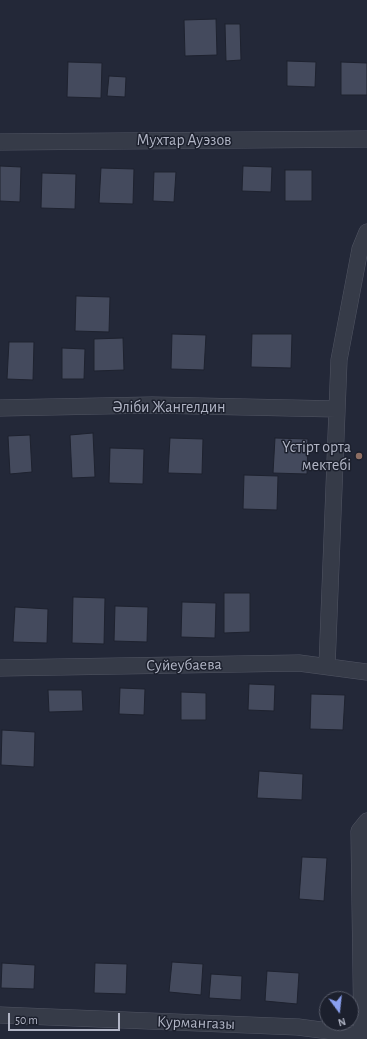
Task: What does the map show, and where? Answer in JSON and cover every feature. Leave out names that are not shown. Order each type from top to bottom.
[{"type":"street","name":"Мухтар Ауэзов","points":[[0,142],[367,139]]},
{"type":"street","points":[[327,666],[339,360],[360,249],[367,232]]},
{"type":"street","name":"Әліби Жангелдин","points":[[0,408],[152,406],[337,408]]},
{"type":"street","name":"Суйеубаева","points":[[0,668],[300,663],[367,672]]},
{"type":"street","points":[[364,1037],[359,831],[367,821]]},
{"type":"street","name":"Курмангазы","points":[[0,1015],[298,1028],[364,1037]]},
{"type":"building","points":[[216,19],[217,55],[185,56],[184,20]]},
{"type":"building","points":[[225,24],[240,24],[241,60],[226,61]]},
{"type":"building","points":[[287,61],[316,62],[315,87],[287,86]]},
{"type":"building","points":[[68,62],[102,63],[101,98],[67,97]]},
{"type":"building","points":[[341,62],[367,63],[367,95],[341,95]]},
{"type":"building","points":[[109,76],[126,77],[125,97],[107,96]]},
{"type":"building","points":[[0,166],[21,167],[20,202],[0,201]]},
{"type":"building","points":[[243,166],[272,167],[271,192],[242,191]]},
{"type":"building","points":[[101,168],[134,169],[133,204],[99,203]]},
{"type":"building","points":[[285,170],[312,170],[312,201],[285,201]]},
{"type":"building","points":[[154,172],[176,172],[174,202],[153,201]]},
{"type":"building","points":[[42,173],[76,174],[75,209],[41,208]]},
{"type":"building","points":[[76,296],[110,297],[109,332],[75,331]]},
{"type":"building","points":[[172,334],[206,335],[204,370],[171,369]]},
{"type":"building","points":[[252,334],[292,334],[291,368],[251,367]]},
{"type":"building","points":[[123,338],[124,370],[94,371],[94,339]]},
{"type":"building","points":[[9,342],[34,342],[33,380],[7,379]]},
{"type":"building","points":[[62,348],[85,349],[84,379],[62,379]]},
{"type":"building","points":[[93,433],[95,477],[72,478],[70,435]]},
{"type":"building","points":[[30,435],[32,472],[10,474],[8,436]]},
{"type":"building","points":[[170,438],[203,439],[202,474],[168,473]]},
{"type":"building","points":[[275,438],[308,439],[307,474],[273,473]]},
{"type":"building","points":[[110,448],[144,449],[143,484],[109,483]]},
{"type":"building","points":[[244,475],[278,476],[277,510],[243,509]]},
{"type":"building","points":[[224,593],[250,593],[250,632],[224,633]]},
{"type":"building","points":[[73,597],[105,598],[104,644],[72,643]]},
{"type":"building","points":[[182,602],[216,603],[215,638],[181,637]]},
{"type":"building","points":[[115,606],[148,607],[147,642],[114,641]]},
{"type":"building","points":[[15,607],[48,609],[47,643],[13,642]]},
{"type":"building","points":[[249,684],[275,685],[274,711],[248,710]]},
{"type":"building","points":[[120,688],[145,689],[144,715],[119,714]]},
{"type":"building","points":[[48,690],[82,690],[83,711],[49,712]]},
{"type":"building","points":[[181,692],[206,693],[206,720],[181,720]]},
{"type":"building","points":[[311,694],[345,695],[343,730],[310,729]]},
{"type":"building","points":[[2,730],[35,732],[34,767],[1,765]]},
{"type":"building","points":[[259,771],[303,774],[302,800],[257,798]]},
{"type":"building","points":[[302,857],[327,858],[324,901],[299,899]]},
{"type":"building","points":[[172,962],[203,964],[201,995],[169,992]]},
{"type":"building","points":[[2,963],[35,965],[34,989],[1,988]]},
{"type":"building","points":[[95,963],[127,964],[126,994],[94,993]]},
{"type":"building","points":[[267,971],[299,973],[297,1004],[265,1001]]},
{"type":"building","points":[[211,974],[242,976],[241,1000],[209,998]]},
{"type":"place","name":"Үстірт орта мектебі","points":[[359,456]]}]
